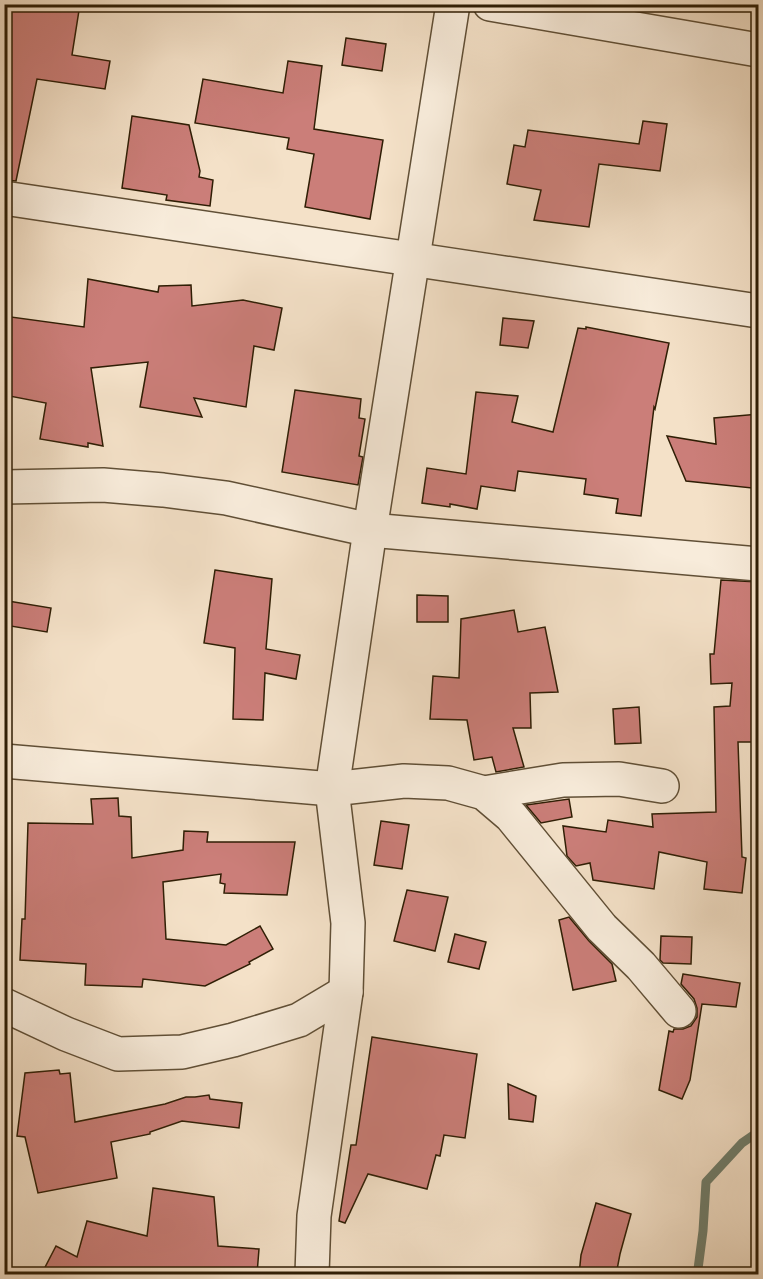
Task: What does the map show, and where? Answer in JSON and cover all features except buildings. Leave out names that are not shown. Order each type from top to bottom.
[{"type":"street","points":[[312,1275],[314,1216],[346,992],[348,923],[332,789],[370,530],[453,4]]},
{"type":"street","points":[[490,4],[759,50]]},
{"type":"street","points":[[4,198],[759,311]]},
{"type":"street","points":[[4,487],[103,485],[163,490],[226,498],[370,530],[759,564]]},
{"type":"street","points":[[4,761],[332,789],[404,781],[448,783],[484,793],[563,780],[619,779],[662,786]]},
{"type":"street","points":[[484,793],[511,816],[602,928],[641,966],[679,1011]]},
{"type":"street","points":[[4,1005],[66,1034],[118,1054],[182,1052],[233,1040],[299,1020],[346,992]]},
{"type":"waterway","points":[[695,1274],[698,1269],[703,1231],[706,1182],[742,1143],[758,1132]]}]
